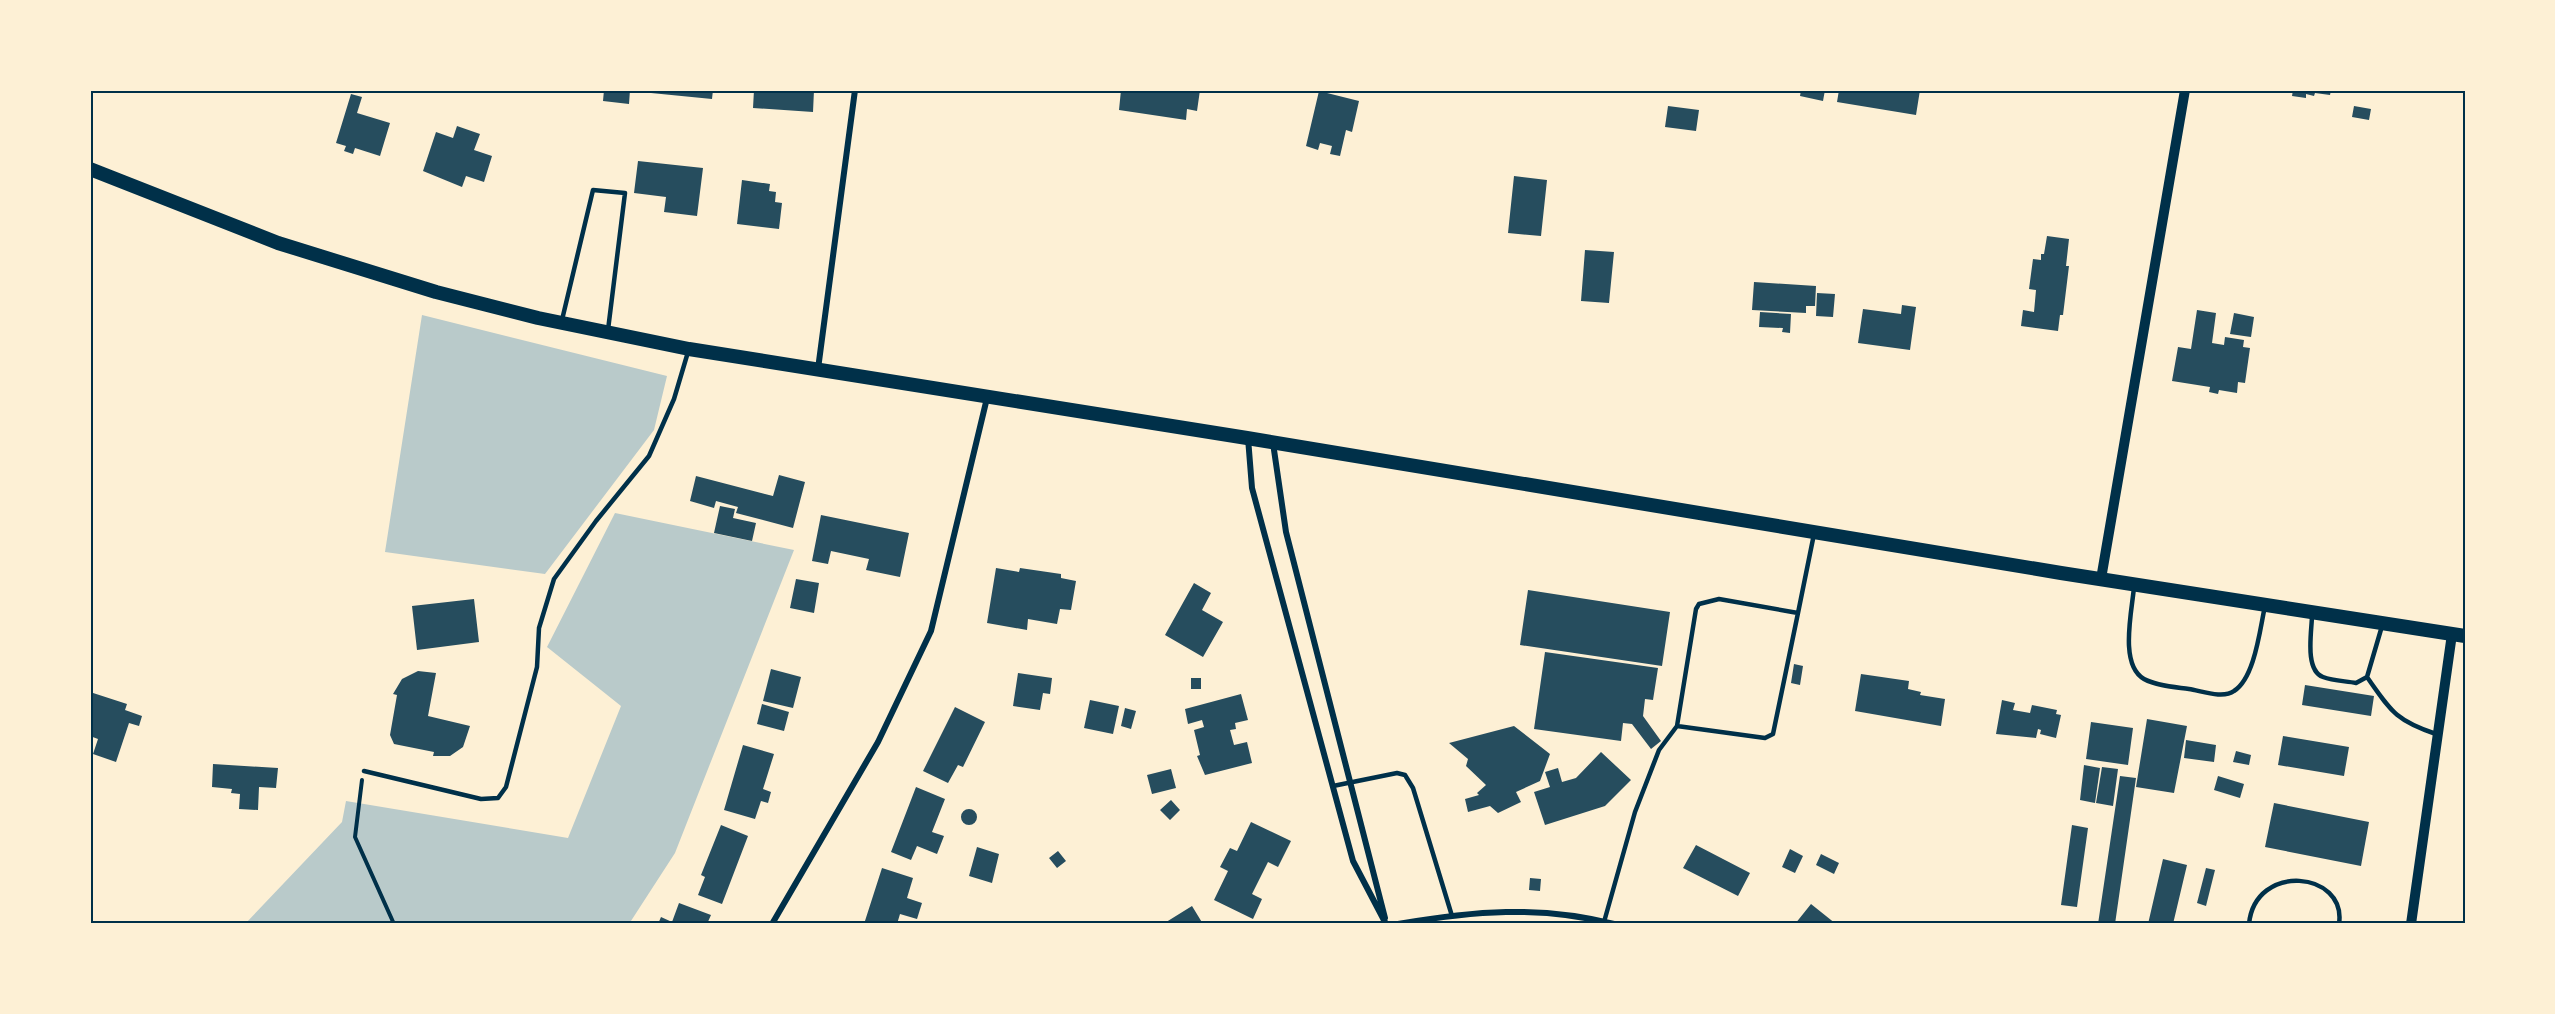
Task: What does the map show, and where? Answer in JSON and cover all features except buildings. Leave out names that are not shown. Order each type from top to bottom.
[{"type":"main road","points":[[90,169],[278,243],[436,292],[561,323],[688,350],[1272,442],[2101,579],[2459,635]]},
{"type":"street","points":[[818,369],[855,90]]},
{"type":"street","points":[[2101,579],[2185,90]]},
{"type":"street","points":[[772,924],[878,742],[931,632],[987,397]]},
{"type":"street","points":[[1247,438],[1252,488],[1353,861],[1386,924]]},
{"type":"street","points":[[1272,442],[1286,532],[1386,924]]},
{"type":"street","points":[[2410,924],[2438,734],[2459,635]]},
{"type":"street","points":[[1398,924],[1452,916],[1539,910],[1614,924]]},
{"type":"lane","points":[[561,323],[593,189],[625,193],[608,332]]},
{"type":"lane","points":[[364,771],[481,799],[498,798],[506,787],[537,666],[539,628],[554,579],[596,522],[650,456],[674,399],[688,350]]},
{"type":"lane","points":[[1677,726],[1765,738],[1773,734],[1815,532]]},
{"type":"lane","points":[[2134,584],[2128,641],[2131,661],[2141,677],[2151,682],[2220,694],[2234,692],[2244,681],[2253,659],[2266,605]]},
{"type":"lane","points":[[1604,922],[1635,812],[1659,750],[1677,726],[1696,609],[1699,604],[1719,598],[1798,613]]},
{"type":"lane","points":[[2313,612],[2312,654],[2316,672],[2322,677],[2356,683],[2367,677],[2383,623]]},
{"type":"lane","points":[[2367,677],[2391,712],[2413,726],[2438,734]]},
{"type":"lane","points":[[1333,786],[1397,773],[1405,775],[1413,788],[1452,916]]},
{"type":"lane","points":[[2249,924],[2254,907],[2268,888],[2279,883],[2301,880],[2322,888],[2330,896],[2340,916],[2339,924]]},
{"type":"path","points":[[364,771],[356,837],[394,924]]},
{"type":"shaded area","points":[[422,315],[667,376],[654,430],[545,574],[385,552]]},
{"type":"shaded area","points":[[615,513],[794,550],[675,853],[629,924],[245,924],[342,822],[346,801],[568,838],[621,706],[547,647]]}]
